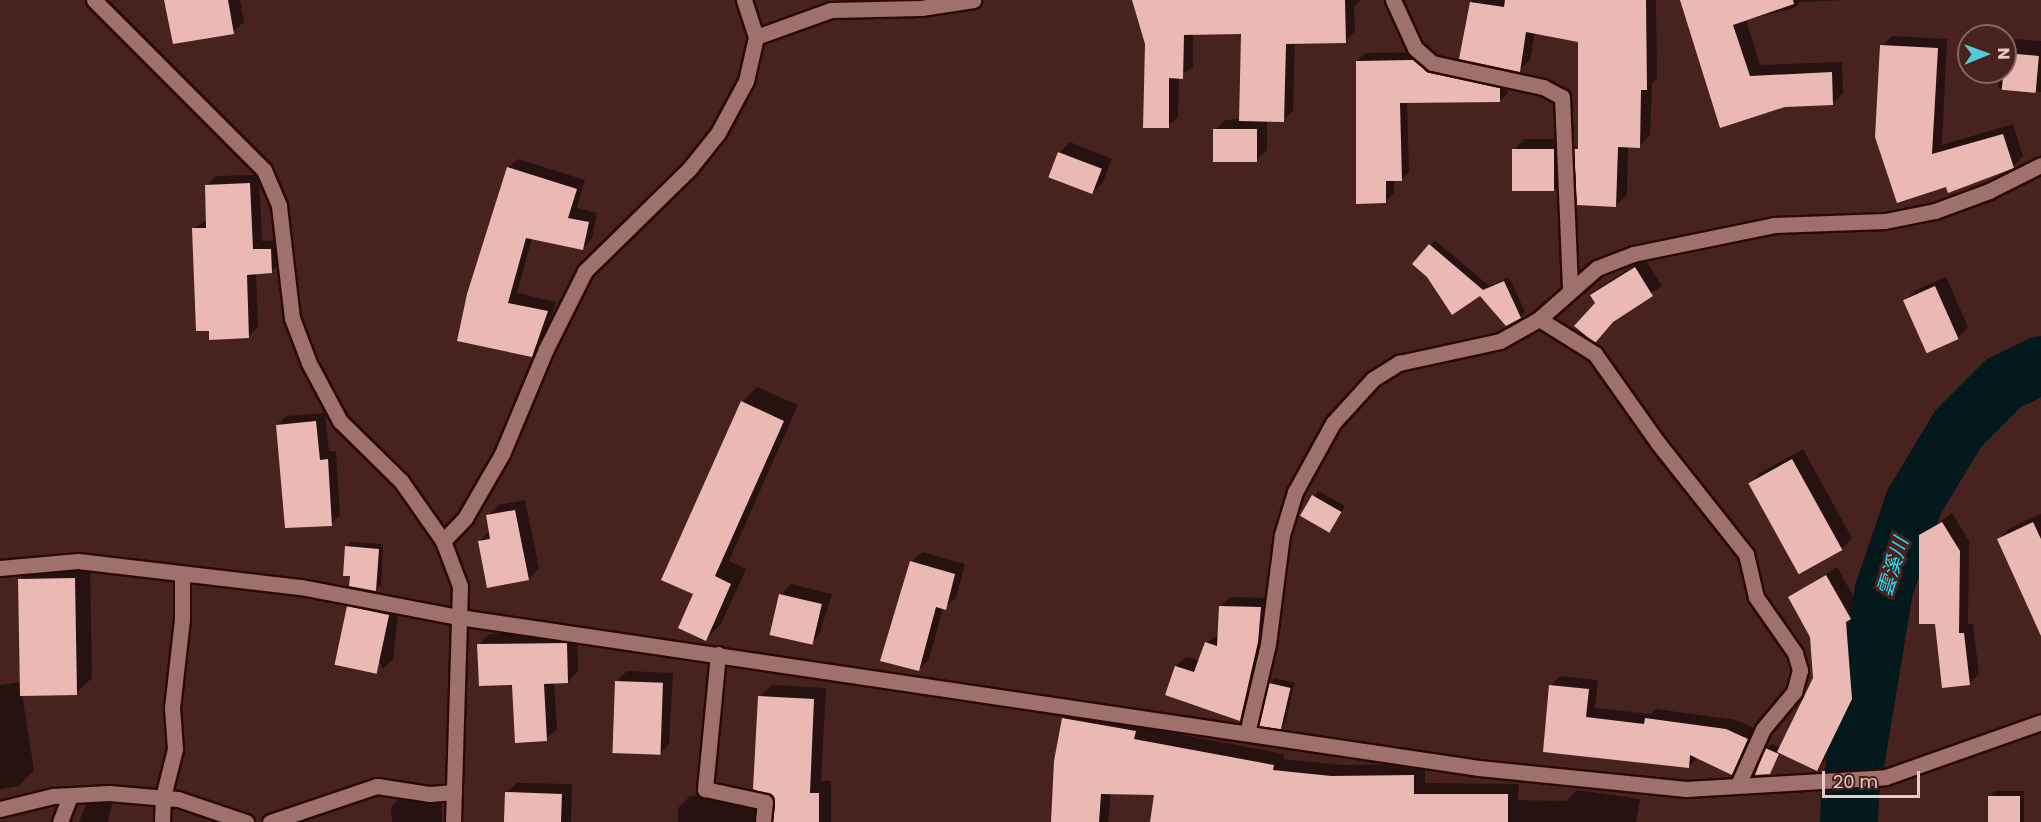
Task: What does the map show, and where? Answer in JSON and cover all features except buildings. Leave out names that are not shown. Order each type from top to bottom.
[{"type":"street","points":[[94,0],[264,170],[279,206],[292,318],[309,363],[340,421],[401,481],[443,541],[460,586],[453,822]]},
{"type":"street","points":[[443,541],[465,518],[502,454],[546,349],[585,271],[690,168],[718,133],[746,81],[756,37],[744,0]]},
{"type":"street","points":[[756,37],[831,10],[921,8],[973,0]]},
{"type":"street","points":[[1393,0],[1415,48],[1432,63],[1543,87],[1562,97],[1570,290]]},
{"type":"street","points":[[1248,733],[1268,644],[1282,535],[1295,492],[1333,423],[1373,379],[1400,363],[1500,341],[1539,319],[1597,268],[1633,254],[1774,225],[1885,221],[1925,213],[1989,191],[2041,165]]},
{"type":"street","points":[[1539,319],[1595,354],[1664,451],[1746,554],[1756,597],[1795,653],[1800,670],[1794,692],[1763,729],[1738,785]]},
{"type":"street","points":[[0,568],[78,561],[182,575],[301,587],[459,617],[1479,768],[1644,786],[1686,789],[1821,779],[1886,777],[2041,722]]},
{"type":"street","points":[[162,822],[163,797],[175,749],[172,708],[182,619],[182,575]]},
{"type":"street","points":[[718,654],[705,789],[765,802],[764,822]]},
{"type":"street","points":[[270,822],[288,819],[377,786],[430,794],[454,792]]},
{"type":"street","points":[[0,809],[53,796],[109,793],[163,797],[237,820]]},
{"type":"street","points":[[60,822],[69,796]]},
{"type":"waterway","name":"雲溪川","points":[[1849,822],[1850,795],[1884,590],[1914,502],[1958,429],[2004,383],[2041,365]]}]
